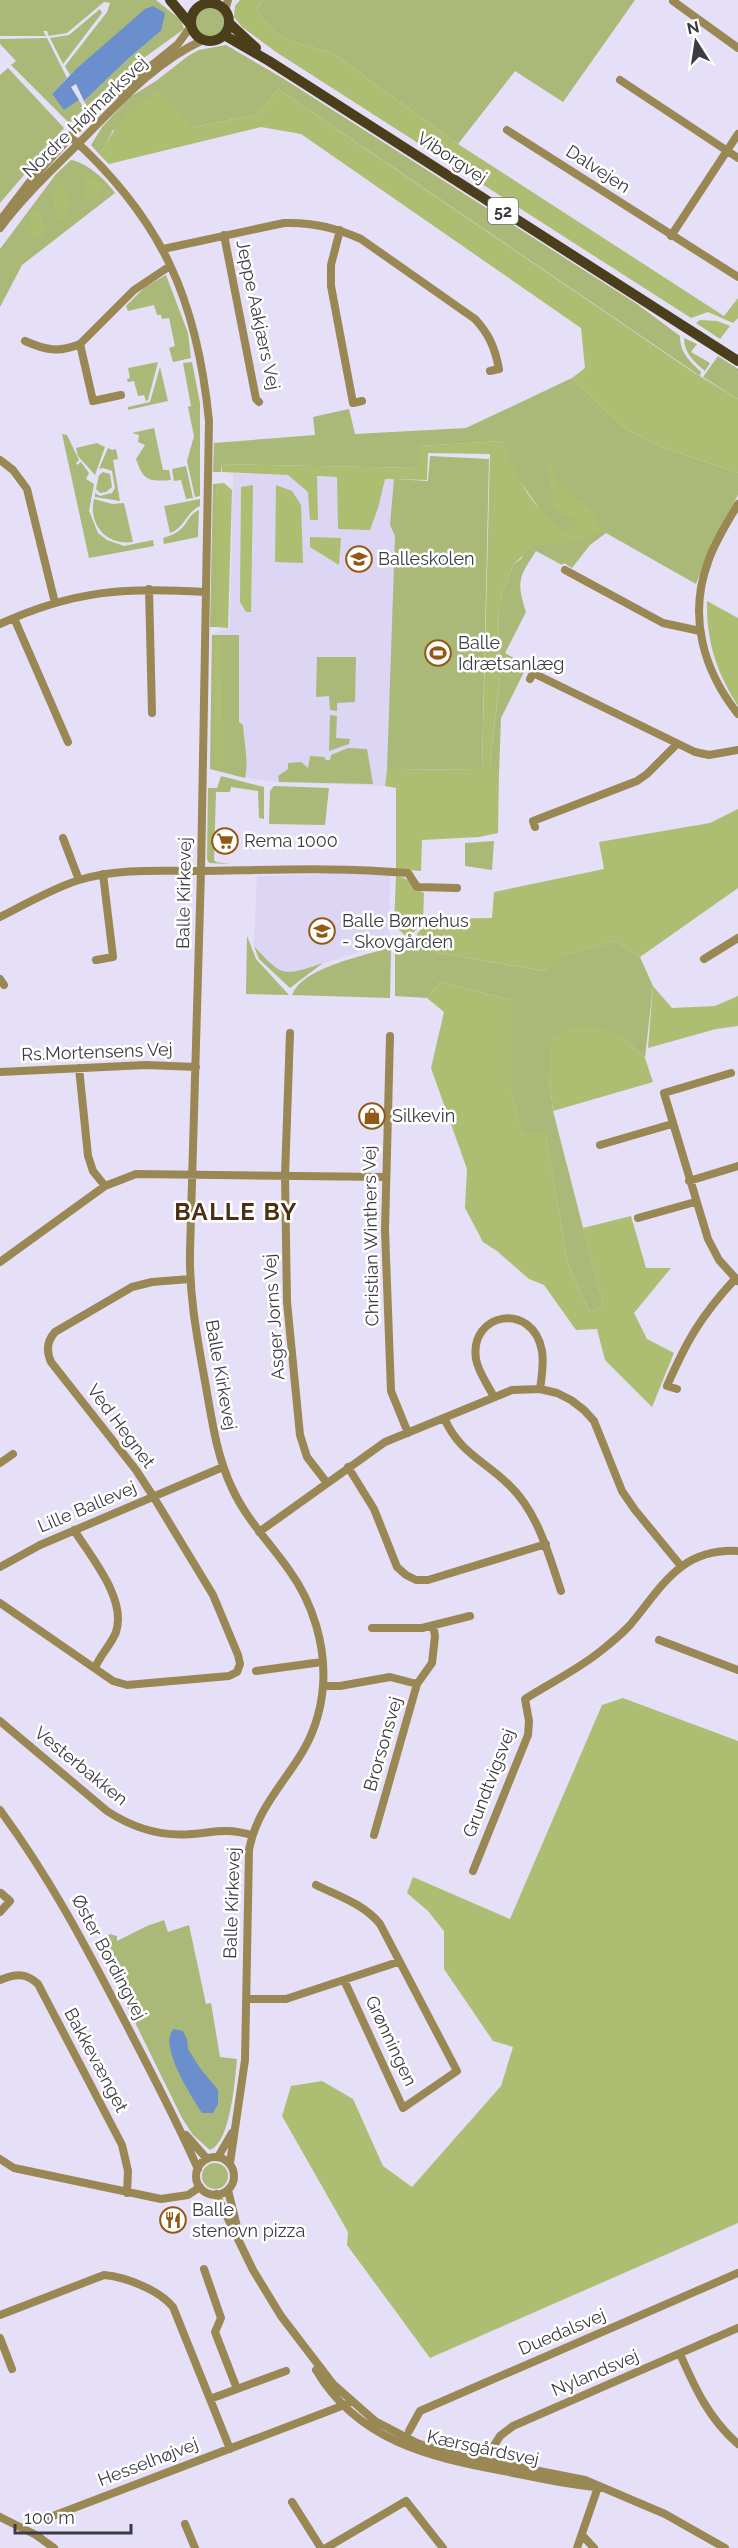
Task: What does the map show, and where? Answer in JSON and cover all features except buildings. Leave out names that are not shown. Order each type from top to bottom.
[{"type":"main road","points":[[170,0],[195,35],[203,40],[215,41],[224,35],[229,23],[226,5],[212,1],[196,8],[190,25]]},
{"type":"main road","points":[[175,0],[196,8]]},
{"type":"main road","name":"Viborgvej","points":[[229,23],[269,61]]},
{"type":"main road","name":"Viborgvej","points":[[224,35],[269,61],[738,361]]},
{"type":"street","points":[[673,1],[738,48]]},
{"type":"street","name":"Nordre Højmarksvej","points":[[0,220],[70,136],[117,91],[178,44],[190,25]]},
{"type":"street","name":"Nordre Højmarksvej","points":[[0,228],[115,106],[177,54],[203,40]]},
{"type":"street","points":[[620,80],[738,158]]},
{"type":"street","name":"Dalvejen","points":[[507,130],[738,278]]},
{"type":"street","points":[[671,236],[738,134]]},
{"type":"street","name":"Balle Kirkevej","points":[[70,136],[116,182],[147,222],[163,249],[193,324],[206,390],[209,422],[201,871],[190,1279],[197,1337],[215,1437],[223,1467],[242,1508],[290,1571],[304,1594],[314,1616],[322,1662],[323,1686],[311,1737],[299,1759],[268,1801],[252,1835],[247,1865],[245,2060],[230,2163]]},
{"type":"street","name":"Jeppe Aakjærs Vej","points":[[163,249],[284,223],[304,222],[340,230],[361,239],[475,319],[487,332],[493,346],[499,369],[490,370]]},
{"type":"street","points":[[340,230],[331,266],[331,286],[353,403],[362,401]]},
{"type":"street","name":"Jeppe Aakjærs Vej","points":[[224,235],[256,399],[259,402]]},
{"type":"street","points":[[25,341],[49,351],[69,349],[80,344],[134,290],[170,266]]},
{"type":"street","points":[[80,344],[93,401],[121,395]]},
{"type":"street","points":[[0,460],[13,470],[27,489],[55,603]]},
{"type":"street","points":[[738,504],[707,562],[701,585],[700,631],[711,672],[724,696],[738,714]]},
{"type":"street","points":[[565,570],[663,623],[700,631]]},
{"type":"street","points":[[149,589],[152,713]]},
{"type":"street","points":[[0,624],[55,603],[86,595],[149,589],[205,592]]},
{"type":"street","points":[[14,618],[68,742]]},
{"type":"street","points":[[530,679],[533,673],[676,745],[709,755],[738,750]]},
{"type":"street","points":[[535,827],[532,821],[636,781],[648,774],[676,745]]},
{"type":"street","points":[[63,838],[79,880]]},
{"type":"street","points":[[0,917],[53,890],[79,880],[128,870],[328,869],[393,872],[408,873],[417,887],[457,888]]},
{"type":"street","points":[[96,960],[113,957],[103,874]]},
{"type":"street","points":[[704,959],[738,938]]},
{"type":"street","name":"Asger Jorns Vej","points":[[290,1033],[285,1176],[287,1302],[300,1435],[307,1457],[327,1483]]},
{"type":"street","name":"Christian Winthers Vej","points":[[390,1036],[385,1230],[391,1391],[408,1433]]},
{"type":"street","name":"Rs.Mortensens Vej","points":[[0,1072],[146,1065],[196,1067]]},
{"type":"street","points":[[79,1068],[88,1156],[93,1171],[105,1186]]},
{"type":"street","points":[[677,1389],[668,1386],[687,1341],[709,1307],[736,1280],[719,1260],[708,1239],[664,1093],[731,1073]]},
{"type":"street","points":[[600,1145],[672,1124]]},
{"type":"street","points":[[689,1181],[738,1166]]},
{"type":"street","points":[[0,1262],[105,1186],[136,1174],[385,1177]]},
{"type":"street","points":[[638,1218],[696,1202]]},
{"type":"street","name":"Ved Hegnet","points":[[94,1668],[113,1681],[127,1685],[229,1676],[237,1672],[240,1664],[213,1595],[136,1470],[51,1362],[48,1346],[58,1329],[132,1287],[152,1282],[190,1279]]},
{"type":"street","points":[[494,1397],[478,1366],[476,1343],[484,1329],[494,1321],[507,1317],[521,1319],[532,1328],[539,1340],[543,1362],[540,1389]]},
{"type":"street","points":[[259,1532],[385,1442],[512,1390],[540,1389],[557,1393],[571,1400],[594,1421],[602,1436],[622,1491],[681,1566],[711,1554],[738,1551]]},
{"type":"street","points":[[444,1418],[453,1437],[461,1447],[508,1484],[525,1504],[538,1524],[561,1591]]},
{"type":"street","points":[[0,1463],[14,1454]]},
{"type":"street","name":"Lille Ballevej","points":[[0,1567],[74,1530],[223,1467]]},
{"type":"street","points":[[348,1467],[374,1509],[397,1567],[416,1580],[428,1580],[546,1544]]},
{"type":"street","points":[[0,1603],[94,1668],[114,1636],[118,1613],[110,1588],[74,1530]]},
{"type":"street","name":"Grundtvigsvej","points":[[473,1871],[528,1735],[529,1721],[525,1699],[600,1651],[628,1627],[671,1573],[681,1566]]},
{"type":"street","points":[[372,1628],[422,1628],[470,1616]]},
{"type":"street","points":[[417,1684],[432,1663],[434,1625]]},
{"type":"street","points":[[659,1640],[738,1670]]},
{"type":"street","points":[[256,1671],[322,1662]]},
{"type":"street","name":"Brorsonsvej","points":[[323,1686],[340,1686],[390,1677],[417,1684],[374,1835]]},
{"type":"street","name":"Vesterbakken","points":[[0,1721],[107,1811],[126,1824],[148,1831],[170,1834],[192,1834],[222,1829],[252,1835]]},
{"type":"street","name":"Øster Bordingvej","points":[[0,1810],[48,1877],[69,1913],[178,2125],[198,2169]]},
{"type":"street","name":"Grønningen","points":[[316,1885],[371,1914],[380,1924],[398,1962],[458,2071],[403,2108],[344,1980]]},
{"type":"street","points":[[0,1912],[10,1901],[1,1893]]},
{"type":"street","name":"Grønningen","points":[[247,1999],[286,1999],[398,1962]]},
{"type":"street","name":"Bakkevænget","points":[[0,1980],[15,1974],[24,1975],[38,1984],[122,2145],[128,2171],[126,2193]]},
{"type":"street","name":"Øster Bordingvej","points":[[178,2125],[207,2159]]},
{"type":"street","name":"Balle Kirkevej","points":[[218,2157],[235,2128]]},
{"type":"street","points":[[218,2157],[230,2163],[234,2177],[228,2190],[216,2194],[205,2191],[197,2181],[198,2169],[207,2159],[218,2157]]},
{"type":"street","points":[[0,2159],[14,2168],[161,2199],[188,2194],[200,2187]]},
{"type":"street","name":"Kærsgårdsvej","points":[[228,2190],[244,2252]]},
{"type":"street","name":"Kærsgårdsvej","points":[[216,2194],[264,2290],[300,2342],[326,2386],[369,2426],[405,2446],[446,2460],[549,2471],[585,2480],[665,2514],[724,2548]]},
{"type":"street","points":[[204,2269],[221,2318],[215,2332],[237,2389]]},
{"type":"street","name":"Duedalsvej","points":[[410,2431],[420,2411],[738,2273]]},
{"type":"street","points":[[0,2315],[104,2275],[117,2276],[166,2298],[173,2307],[230,2449]]},
{"type":"street","name":"Nylandsvej","points":[[483,2464],[500,2436],[513,2426],[738,2328]]},
{"type":"street","points":[[0,2338],[12,2369]]},
{"type":"street","points":[[680,2354],[706,2410],[721,2430],[738,2444]]},
{"type":"street","points":[[210,2399],[286,2371]]},
{"type":"street","name":"Hesselhøjvej","points":[[45,2518],[347,2404]]},
{"type":"street","points":[[577,2548],[598,2487]]},
{"type":"street","points":[[326,2548],[406,2500],[443,2548]]},
{"type":"street","points":[[292,2502],[321,2548]]},
{"type":"street","points":[[0,2517],[36,2535],[54,2548]]},
{"type":"street","points":[[185,2524],[195,2548]]},
{"type":"street","points":[[582,2535],[594,2548]]},
{"type":"shaded area","name":"Balleskolen","points":[[233,473],[430,481],[385,786],[279,782],[245,778],[210,769],[212,635],[230,627]]},
{"type":"shaded area","name":"Balle Børnehus - Skovgården","points":[[390,874],[389,943],[292,973],[274,968],[254,946],[257,876]]},
{"type":"green space","points":[[0,0],[156,0],[181,20],[184,29],[134,65],[87,106],[84,101],[161,31],[75,70],[70,75],[65,66],[107,12],[110,3],[104,2],[67,33],[49,36],[47,31],[43,31],[46,36],[0,36]]},
{"type":"green space","points":[[240,0],[263,0],[256,10],[275,33],[297,43],[332,53],[458,144],[724,316],[738,298],[738,318],[733,323],[708,312],[691,318],[276,52],[242,27],[234,17],[235,6]]},
{"type":"green space","points":[[263,0],[635,0],[563,102],[515,71],[458,144],[332,53],[297,43],[275,33],[256,10]]},
{"type":"green space","points":[[209,7],[215,8],[223,16],[223,28],[215,36],[209,37],[203,36],[195,28],[194,22],[195,16],[203,8]]},
{"type":"green space","points":[[100,9],[102,13],[63,64],[50,38],[69,35]]},
{"type":"green space","points":[[47,38],[67,78],[52,94],[64,109],[79,100],[84,109],[69,123],[11,65],[16,61],[0,44],[0,39]]},
{"type":"green space","points":[[226,45],[284,79],[637,304],[680,336],[684,352],[701,372],[700,376],[278,89],[258,114],[194,127],[113,130],[100,155],[91,145],[102,127],[130,97],[199,50]]},
{"type":"green space","points":[[8,68],[64,128],[0,203],[0,75]]},
{"type":"green space","points":[[278,89],[693,372],[738,399],[738,473],[659,446],[624,428],[572,378],[585,368],[581,328],[301,134],[261,127],[109,164],[100,155],[112,133],[124,118],[158,90],[194,127],[258,114]]},
{"type":"green space","points":[[71,160],[95,172],[115,193],[22,265],[0,307],[0,249],[56,174]]},
{"type":"green space","points":[[88,175],[102,184],[99,196],[93,201],[85,199],[84,177]]},
{"type":"green space","points":[[62,181],[68,201],[68,212],[64,221],[58,219],[53,201],[58,182]]},
{"type":"green space","points":[[34,210],[40,210],[44,227],[44,235],[39,239],[31,233],[30,219]]},
{"type":"green space","points":[[166,275],[188,333],[191,358],[173,362],[169,348],[175,346],[169,318],[162,319],[161,315],[157,315],[154,305],[128,311],[126,306],[145,287]]},
{"type":"green space","points":[[700,320],[717,321],[730,326],[720,339],[696,323]]},
{"type":"green space","points":[[684,338],[697,344],[691,352],[710,363],[705,371],[688,353]]},
{"type":"green space","points":[[718,356],[738,369],[738,399],[703,377]]},
{"type":"green space","points":[[158,362],[146,401],[144,395],[138,396],[134,381],[128,382],[127,379],[130,378],[128,368]]},
{"type":"green space","points":[[192,362],[200,403],[200,496],[195,497],[187,461],[194,436],[183,363]]},
{"type":"green space","points":[[160,367],[168,401],[128,410],[128,407],[150,402]]},
{"type":"green space","points":[[572,378],[624,428],[659,446],[738,473],[738,495],[711,545],[696,584],[606,533],[590,545],[572,568],[536,551],[526,567],[520,586],[526,612],[505,653],[527,666],[501,718],[499,773],[490,765],[500,676],[498,606],[513,565],[521,559],[545,517],[513,471],[503,441],[420,446],[419,468],[222,464],[221,472],[213,472],[214,443],[315,435],[313,417],[349,409],[355,434],[466,428]]},
{"type":"green space","points":[[154,428],[163,470],[169,470],[171,480],[157,481],[148,478],[141,471],[136,459],[145,445],[138,442],[139,435],[132,433]]},
{"type":"green space","points":[[62,434],[67,435],[79,460],[77,465],[81,462],[89,473],[86,479],[94,484],[89,511],[98,533],[107,540],[124,546],[153,540],[154,546],[89,558]]},
{"type":"green space","points":[[503,441],[526,491],[553,522],[564,531],[573,528],[576,521],[554,508],[547,468],[549,454],[558,484],[594,513],[601,532],[573,543],[533,546],[513,565],[498,606],[500,676],[490,764],[499,773],[498,833],[479,837],[422,840],[421,871],[396,869],[396,788],[385,786],[387,770],[482,769],[490,454],[428,453],[427,480],[385,479],[370,530],[338,529],[337,477],[317,476],[318,520],[310,520],[308,492],[288,475],[222,472],[222,464],[419,468],[419,446]]},
{"type":"green space","points":[[97,443],[105,447],[95,475],[78,456],[76,448]]},
{"type":"green space","points":[[108,448],[116,449],[118,459],[113,460],[120,501],[95,497],[95,493],[100,496],[112,493],[115,488],[112,471],[99,469]]},
{"type":"green space","name":"Balle Idrætsanlæg","points":[[430,456],[489,459],[482,769],[387,770],[395,536],[390,525],[394,479],[428,481]]},
{"type":"green space","points":[[186,466],[193,498],[186,499],[181,480],[174,481],[172,469]]},
{"type":"green space","points":[[103,472],[110,474],[112,487],[100,493],[96,489],[99,475]]},
{"type":"green space","points":[[224,483],[218,486],[216,494],[216,627],[210,627],[213,484]]},
{"type":"green space","points":[[224,483],[232,490],[228,628],[216,627],[216,494],[218,486]]},
{"type":"green space","points":[[253,485],[251,612],[246,612],[240,602],[241,487]]},
{"type":"green space","points":[[276,485],[292,491],[301,505],[303,563],[275,562]]},
{"type":"green space","points":[[94,499],[112,504],[124,503],[133,542],[115,541],[102,532],[94,517]]},
{"type":"green space","points":[[200,499],[200,506],[179,528],[170,533],[164,506]]},
{"type":"green space","points":[[199,510],[198,537],[164,544],[163,538],[178,532]]},
{"type":"green space","points":[[310,537],[341,538],[339,565],[310,547]]},
{"type":"green space","points":[[707,601],[738,618],[738,706],[724,681],[714,656],[708,630]]},
{"type":"green space","points":[[212,635],[239,635],[239,722],[243,725],[246,751],[245,778],[210,769]]},
{"type":"green space","points":[[220,638],[225,769],[215,766],[214,639]]},
{"type":"green space","points":[[317,657],[356,657],[355,702],[337,703],[337,711],[330,710],[329,696],[316,697]]},
{"type":"green space","points":[[330,715],[337,716],[336,738],[350,739],[349,744],[329,751]]},
{"type":"green space","points":[[348,748],[367,749],[373,784],[279,782],[278,776],[288,769],[288,763],[301,762],[308,768],[310,756],[330,760],[331,755]]},
{"type":"green space","points":[[221,776],[264,787],[264,819],[259,818],[258,791],[231,787],[230,792],[216,792],[214,860],[230,864],[209,863],[207,859],[208,788],[217,788]]},
{"type":"green space","points":[[274,786],[329,788],[325,825],[269,824],[270,791]]},
{"type":"green space","points":[[738,809],[738,888],[640,957],[616,941],[562,956],[544,971],[438,953],[413,940],[428,919],[492,918],[494,892],[604,869],[599,842],[710,823]]},
{"type":"green space","points":[[494,841],[492,870],[465,866],[465,843]]},
{"type":"green space","points":[[396,876],[405,878],[424,893],[423,921],[408,939],[394,924]]},
{"type":"green space","points":[[247,936],[256,959],[289,995],[246,994]]},
{"type":"green space","points":[[413,940],[438,953],[544,971],[561,956],[616,941],[640,957],[653,986],[645,1058],[622,1037],[549,1076],[553,1111],[603,1305],[590,1312],[568,1264],[546,1135],[522,1133],[511,1091],[511,1000],[440,982],[427,998],[395,996],[395,948]]},
{"type":"green space","points":[[254,946],[271,964],[284,971],[291,972],[323,963],[290,988],[259,959]]},
{"type":"green space","points":[[388,948],[391,950],[390,998],[292,995],[298,985],[320,970]]},
{"type":"green space","points":[[440,982],[511,1000],[511,1091],[522,1132],[546,1134],[568,1264],[590,1312],[603,1305],[583,1228],[631,1216],[646,1268],[671,1268],[634,1313],[647,1339],[674,1353],[652,1407],[605,1360],[597,1329],[576,1330],[544,1285],[529,1279],[483,1242],[465,1208],[467,1169],[431,1068],[444,1012],[427,998]]},
{"type":"green space","points":[[653,986],[672,1008],[715,1006],[738,996],[738,1026],[716,1029],[648,1048]]},
{"type":"green space","points":[[594,1025],[622,1037],[645,1058],[653,1082],[553,1111],[549,1076],[551,1038],[572,1027]]},
{"type":"green space","points":[[623,1698],[738,1741],[738,2223],[430,2358],[347,2245],[348,2232],[282,2116],[291,2086],[322,2081],[353,2099],[383,2166],[412,2187],[501,2086],[513,2047],[493,2041],[444,1969],[444,1931],[428,1911],[407,1893],[413,1877],[510,1919],[602,1705]]},
{"type":"green space","points":[[164,1920],[168,1932],[189,1925],[206,2004],[211,2003],[220,2057],[237,2059],[227,2123],[217,2145],[210,2150],[193,2135],[182,2118],[96,1943],[108,1935],[117,1936],[117,1941]]},
{"type":"green space","points":[[215,2163],[224,2167],[228,2176],[224,2185],[215,2189],[206,2185],[202,2176],[206,2167]]},
{"type":"water","points":[[153,6],[165,13],[161,31],[84,101],[76,84],[71,87],[79,100],[64,110],[52,94],[75,70],[145,9]]},
{"type":"water","points":[[174,2029],[183,2031],[188,2049],[218,2090],[218,2104],[213,2113],[202,2113],[178,2071],[170,2046],[170,2036]]},
{"type":"place","name":"Balleskolen","points":[[359,559]]},
{"type":"place","name":"Balle Idrætsanlæg","points":[[438,653]]},
{"type":"place","name":"Rema 1000","points":[[225,841]]},
{"type":"place","name":"Balle Børnehus - Skovgården","points":[[322,931]]},
{"type":"place","name":"Silkevin","points":[[372,1116]]},
{"type":"place","name":"Balle stenovn pizza","points":[[173,2220]]},
{"type":"district","name":"BALLE BY","points":[[236,1212]]}]
